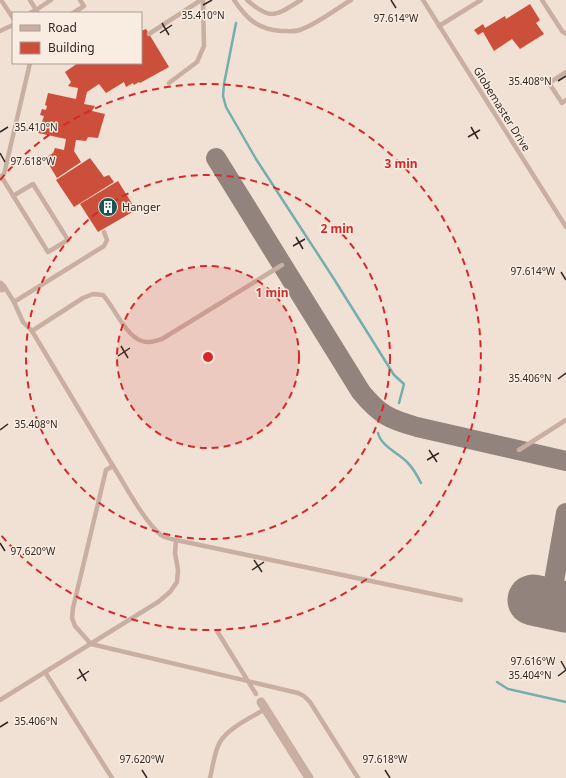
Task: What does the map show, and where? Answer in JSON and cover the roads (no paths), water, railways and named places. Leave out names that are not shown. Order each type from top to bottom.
[{"type":"street","points":[[263,706],[309,778]]},
{"type":"lane","points":[[1,0],[12,16]]},
{"type":"lane","points":[[30,0],[37,11],[51,0]]},
{"type":"lane","points":[[75,12],[84,6],[80,0]]},
{"type":"lane","points":[[149,34],[202,0]]},
{"type":"lane","points":[[169,84],[197,62],[204,46],[202,0]]},
{"type":"lane","points":[[234,0],[252,22],[270,30],[286,31],[299,30],[351,0]]},
{"type":"lane","points":[[247,0],[258,10],[269,15],[278,13],[301,0]]},
{"type":"lane","name":"Globemaster Drive","points":[[423,0],[566,228]]},
{"type":"lane","points":[[439,26],[481,0]]},
{"type":"lane","points":[[542,0],[562,31],[566,34]]},
{"type":"lane","points":[[0,31],[12,25]]},
{"type":"lane","points":[[13,196],[33,184],[68,240],[48,252],[0,176],[4,174],[30,64]]},
{"type":"lane","points":[[566,72],[549,83],[562,102],[566,100]]},
{"type":"lane","points":[[14,302],[104,246],[107,240],[104,232]]},
{"type":"lane","points":[[32,331],[83,298],[93,294],[104,295],[127,329],[136,339],[150,342],[162,339],[282,265]]},
{"type":"lane","points":[[2,286],[14,302],[22,322],[32,331],[113,466],[151,524],[162,536],[461,600]]},
{"type":"lane","points":[[519,450],[566,420]]},
{"type":"lane","points":[[113,466],[106,470],[73,608],[72,618],[75,626],[91,644],[298,693],[304,696],[310,702],[358,778]]},
{"type":"lane","points":[[0,700],[158,602],[170,592],[177,582],[178,570],[175,553],[176,540]]},
{"type":"lane","points":[[217,631],[256,694]]},
{"type":"lane","points":[[45,672],[112,778]]},
{"type":"lane","points":[[210,778],[219,743],[223,736],[263,706]]},
{"type":"waterway","points":[[236,23],[224,84],[223,96],[226,107],[256,159],[394,375],[404,384],[399,403]]},
{"type":"waterway","points":[[378,433],[386,446],[409,464],[421,483]]},
{"type":"waterway","points":[[497,682],[508,689],[566,702]]},
{"type":"place","name":"Hanger","points":[[108,207]]}]
